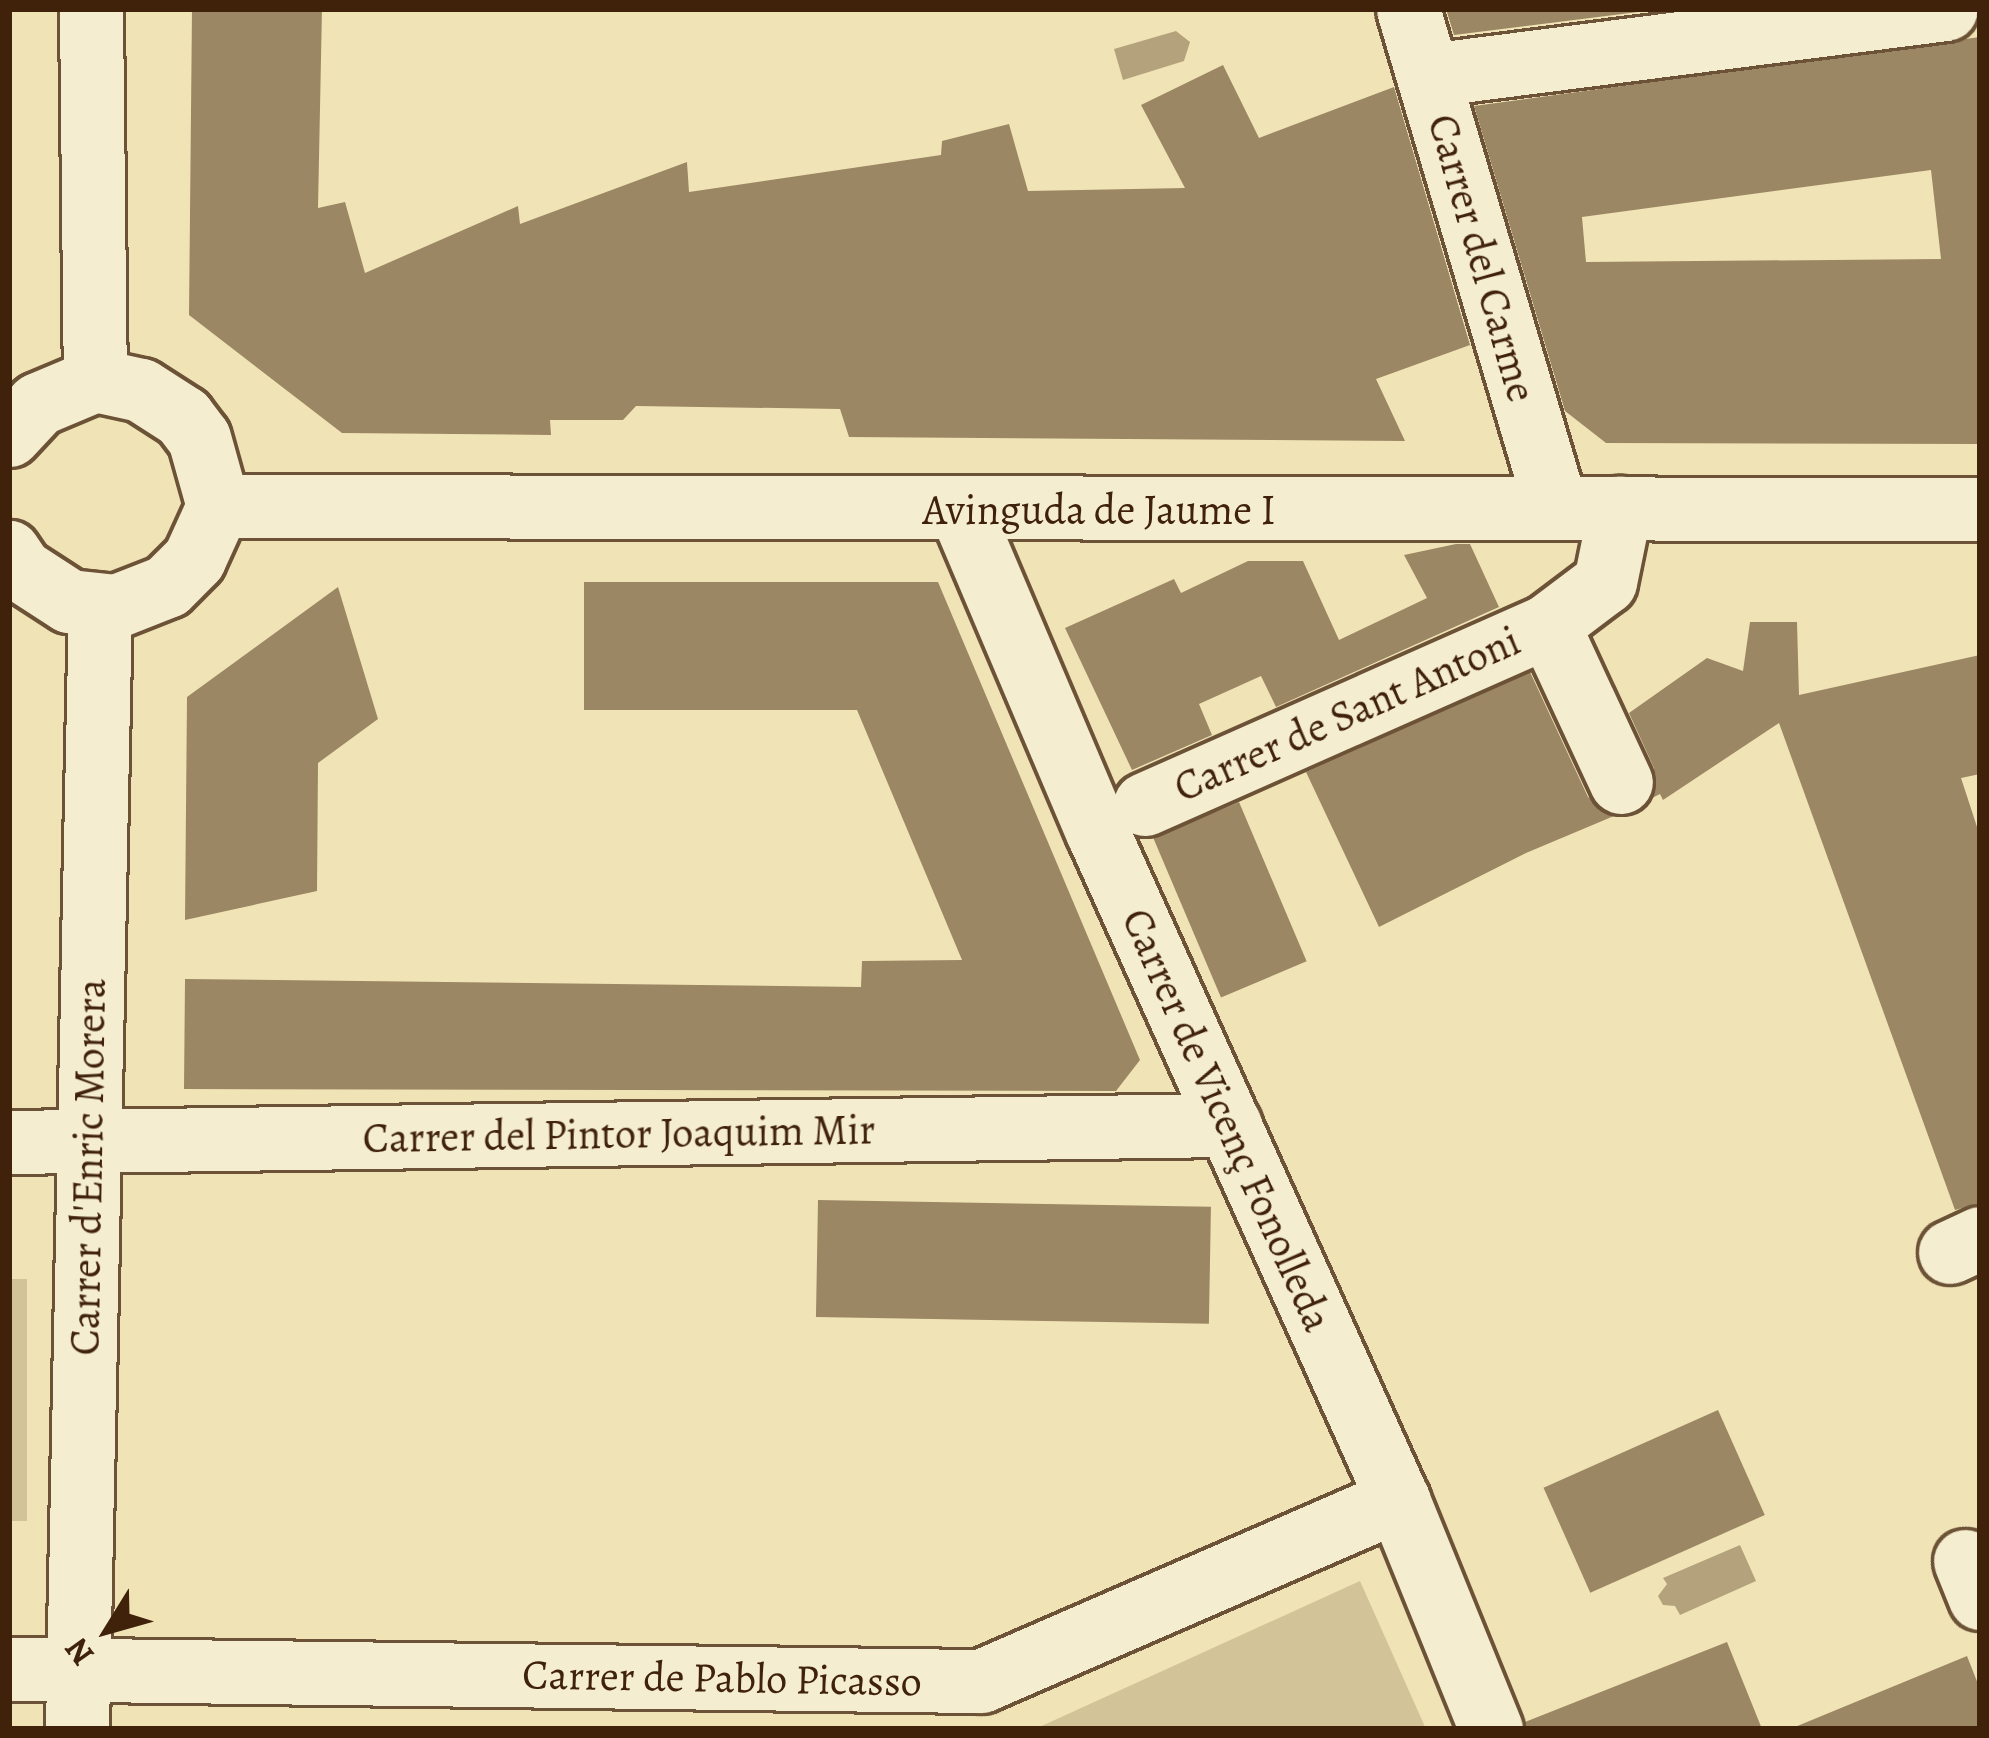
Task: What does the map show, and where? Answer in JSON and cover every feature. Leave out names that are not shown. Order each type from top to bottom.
[{"type":"street","points":[[91,9],[95,380]]},
{"type":"street","name":"Carrer del Carme","points":[[1408,9],[1556,508]]},
{"type":"street","points":[[1429,74],[1946,9]]},
{"type":"street","points":[[9,435],[38,404],[95,380],[141,390],[183,417],[199,439],[218,506],[194,559],[167,586],[116,606],[68,601],[21,570],[9,552]]},
{"type":"street","name":"Avinguda de Jaume I","points":[[218,506],[961,512],[1980,509]]},
{"type":"street","name":"Carrer de Sant Antoni","points":[[1145,804],[1548,625],[1605,582],[1620,508]]},
{"type":"street","name":"Carrer de Vicenç Fonolleda","points":[[961,512],[1399,1500],[1490,1729]]},
{"type":"street","name":"Carrer d'Enric Morera","points":[[77,1700],[100,604]]},
{"type":"street","name":"Carrer de Sant Antoni","points":[[1548,625],[1621,782]]},
{"type":"street","name":"Carrer del Pintor Joaquim Mir","points":[[9,1142],[1230,1125]]},
{"type":"street","name":"Carrer de Pablo Picasso","points":[[9,1669],[77,1700],[981,1681],[1399,1500]]},
{"type":"shaded area","points":[[1176,31],[1190,42],[1184,61],[1123,80],[1114,49]]},
{"type":"shaded area","points":[[9,1279],[27,1279],[27,1521],[9,1521]]},
{"type":"shaded area","points":[[1740,1545],[1756,1581],[1680,1615],[1675,1606],[1663,1605],[1658,1596],[1667,1584],[1663,1578]]},
{"type":"shaded area","points":[[1360,1581],[1426,1729],[1035,1729]]},
{"type":"building","points":[[192,9],[322,9],[318,208],[345,202],[365,273],[518,206],[520,224],[687,162],[689,192],[941,155],[942,141],[1009,124],[1028,191],[1185,188],[1141,105],[1223,65],[1259,138],[1394,87],[1470,345],[1376,379],[1405,441],[849,437],[840,409],[636,406],[623,420],[550,420],[551,435],[342,433],[189,315]]},
{"type":"building","points":[[1446,9],[1662,9],[1454,35]]},
{"type":"building","points":[[1980,37],[1980,444],[1606,443],[1565,411],[1474,106]],"holes":[[[1931,170],[1941,259],[1586,262],[1582,217]]]},
{"type":"building","points":[[1470,544],[1499,607],[1276,707],[1261,676],[1199,704],[1212,735],[1132,770],[1065,628],[1174,579],[1181,593],[1248,561],[1303,561],[1339,640],[1427,598],[1404,555]]},
{"type":"building","points":[[584,582],[938,582],[1140,1060],[1116,1091],[184,1089],[185,979],[861,987],[862,961],[962,960],[857,710],[584,710]]},
{"type":"building","points":[[338,587],[378,719],[318,763],[317,891],[185,920],[187,697]]},
{"type":"building","points":[[1750,622],[1797,622],[1799,695],[1980,655],[1980,774],[1961,778],[1980,836],[1980,1203],[1955,1210],[1779,723],[1663,800],[1660,794],[1652,798],[1654,768],[1629,713],[1707,658],[1743,671]]},
{"type":"building","points":[[1530,672],[1588,797],[1614,816],[1526,853],[1379,927],[1306,772]]},
{"type":"building","points":[[1239,802],[1307,961],[1221,998],[1153,838]]},
{"type":"building","points":[[818,1200],[1211,1207],[1209,1324],[816,1317]]},
{"type":"building","points":[[1718,1410],[1765,1515],[1590,1593],[1544,1488]]},
{"type":"building","points":[[1727,1642],[1762,1729],[1526,1729],[1525,1722]]},
{"type":"building","points":[[1967,1656],[1980,1689],[1980,1729],[1790,1729]]}]
